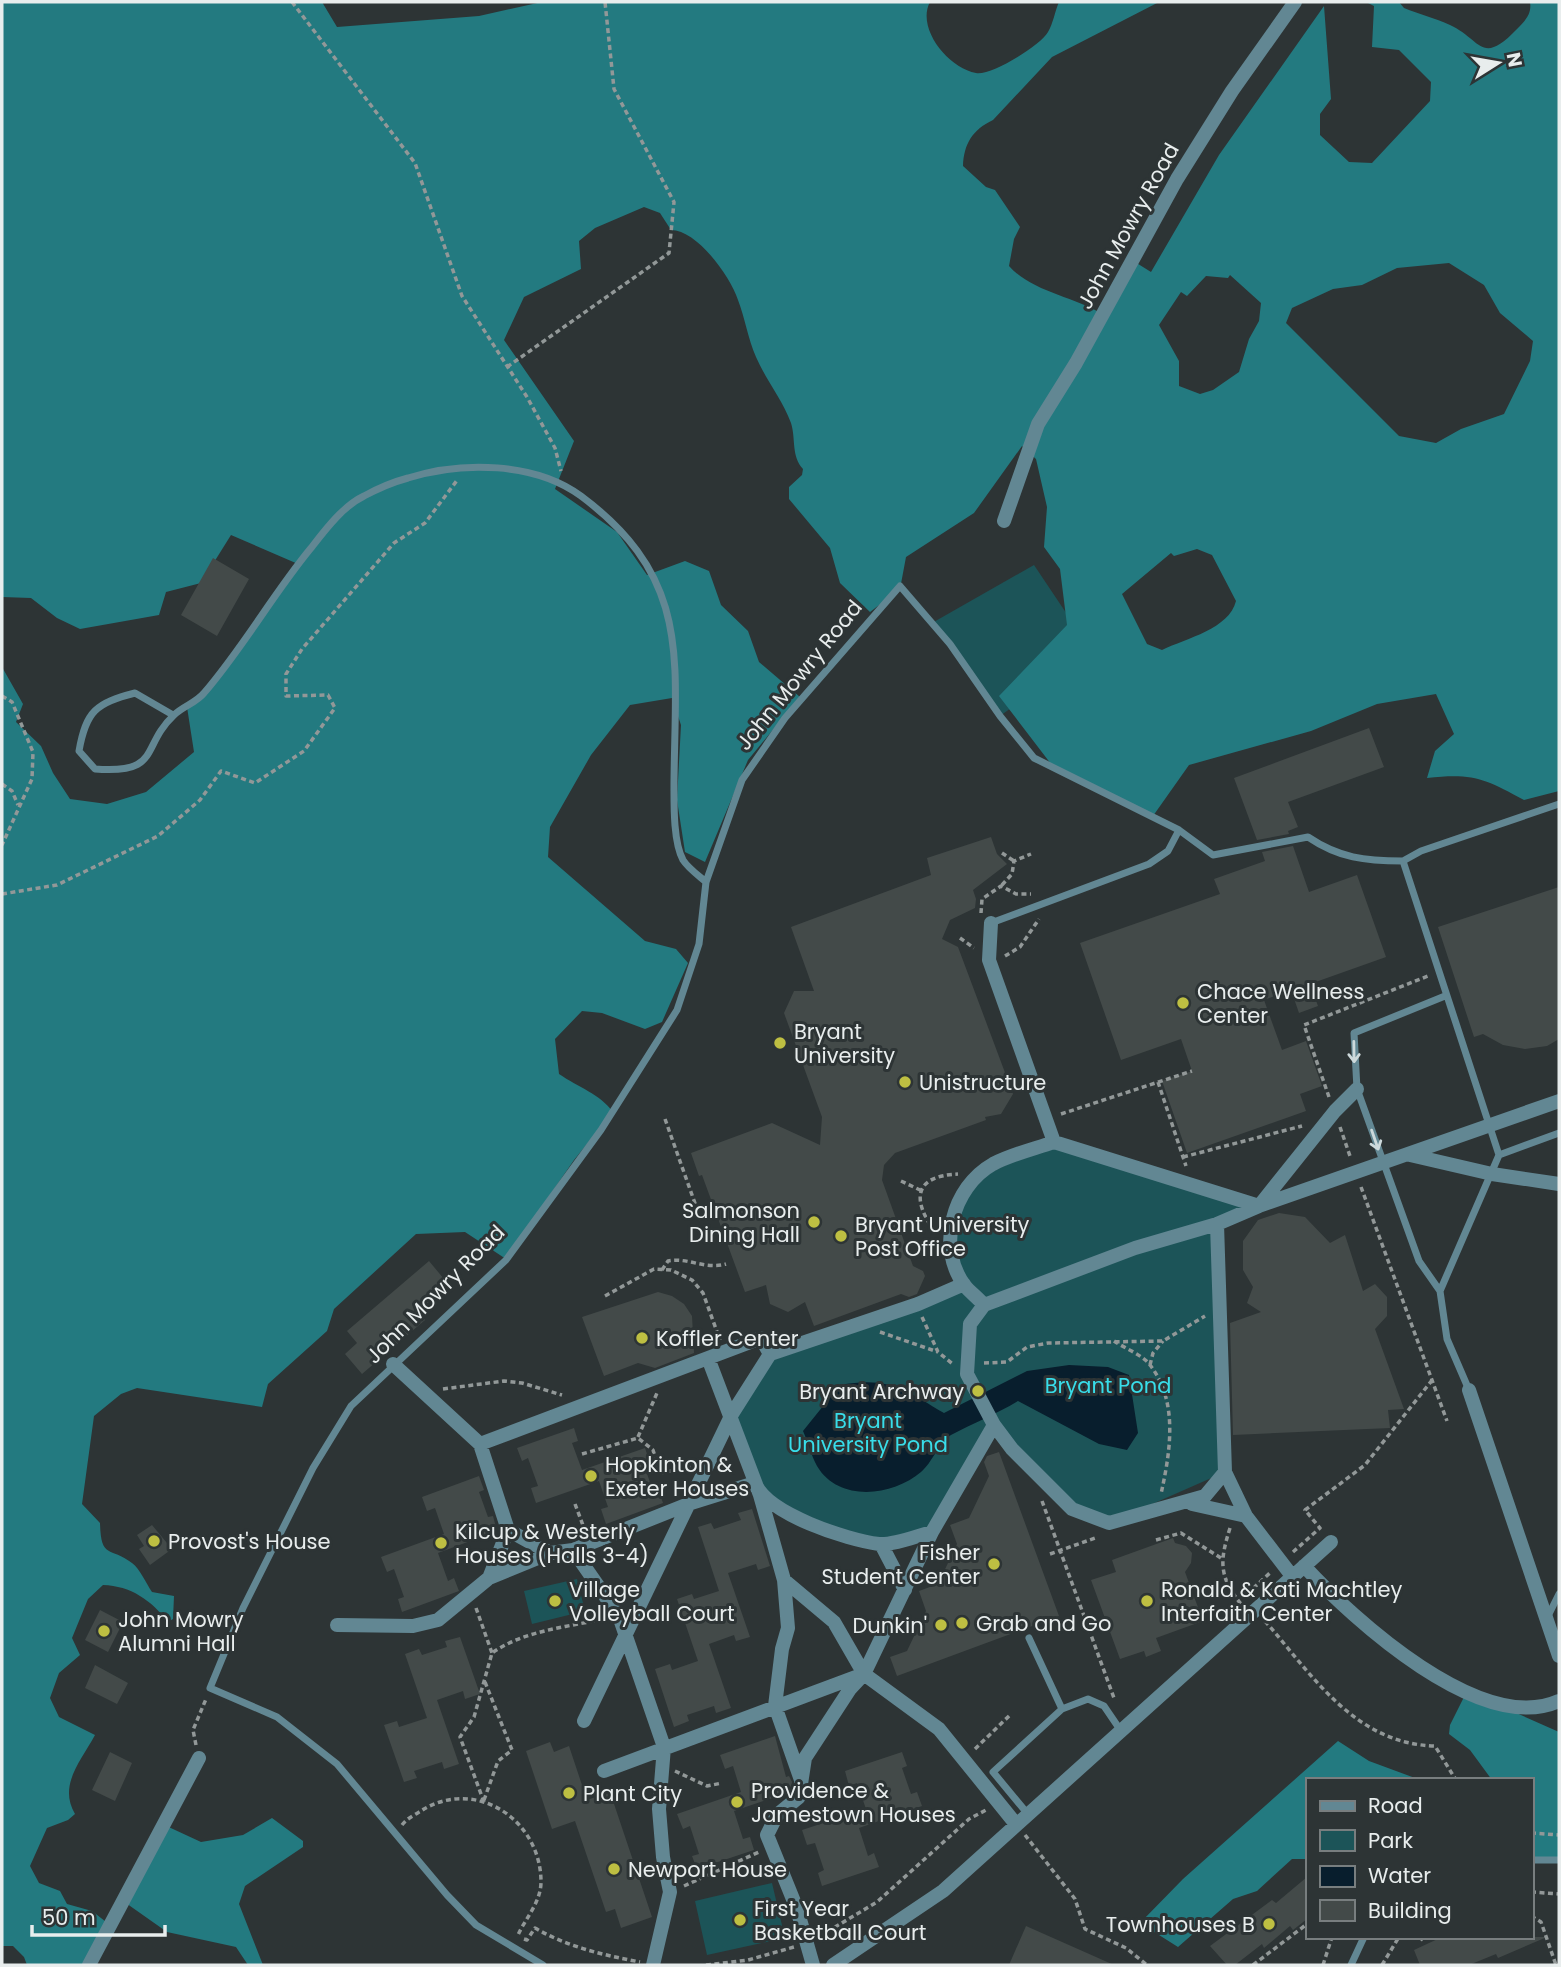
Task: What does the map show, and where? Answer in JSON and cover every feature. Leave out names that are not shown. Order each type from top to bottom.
[{"type":"street","name":"John Mowry Road","points":[[1004,521],[1038,424],[1076,363],[1177,179],[1232,91],[1295,2]]},
{"type":"street","points":[[991,923],[989,960],[1054,1142]]},
{"type":"street","points":[[1258,1206],[1328,1119],[1357,1089]]},
{"type":"street","points":[[1225,1472],[1205,1496],[1109,1523],[1072,1509],[1029,1466],[994,1425],[976,1391],[968,1368],[970,1324],[984,1305],[1135,1248],[1217,1224],[1258,1206],[1559,1101]]},
{"type":"street","points":[[984,1305],[964,1284],[950,1249],[953,1214],[971,1182],[993,1165],[1054,1142],[1258,1206]]},
{"type":"street","points":[[1410,1155],[1492,1174],[1559,1184]]},
{"type":"street","points":[[1217,1224],[1225,1472],[1240,1516],[1292,1576]]},
{"type":"street","points":[[584,1721],[626,1640],[732,1414],[770,1354],[918,1304],[964,1284]]},
{"type":"street","points":[[480,1444],[761,1338],[770,1354]]},
{"type":"street","points":[[708,1358],[732,1414],[758,1489],[784,1580],[788,1628],[782,1649],[775,1706],[802,1781]]},
{"type":"street","points":[[393,1364],[480,1444],[508,1530],[489,1578]]},
{"type":"street","points":[[1469,1390],[1548,1616],[1559,1656]]},
{"type":"street","points":[[813,1965],[797,1909],[767,1835],[777,1815],[799,1797],[805,1758],[850,1689],[864,1674],[932,1532],[994,1425]]},
{"type":"street","points":[[337,1625],[413,1626],[438,1620],[489,1578],[550,1553],[573,1550],[590,1544],[691,1503],[758,1489],[818,1528],[881,1544],[932,1532]]},
{"type":"street","points":[[1184,1503],[1208,1505],[1240,1516]]},
{"type":"street","points":[[508,1530],[550,1553]]},
{"type":"street","points":[[832,1965],[943,1891],[1015,1822],[1121,1731],[1331,1542]]},
{"type":"street","points":[[881,1544],[905,1590]]},
{"type":"street","points":[[573,1550],[619,1616],[663,1755],[659,1809],[663,1857],[670,1892],[654,1965]]},
{"type":"street","points":[[1304,1566],[1342,1607],[1386,1643],[1478,1699],[1516,1709],[1542,1708],[1559,1701]]},
{"type":"street","points":[[784,1580],[835,1622],[864,1674],[939,1730],[1015,1822]]},
{"type":"street","points":[[604,1771],[663,1755],[775,1706],[864,1674]]},
{"type":"street","points":[[89,1965],[99,1941],[178,1801],[199,1758]]},
{"type":"lane","points":[[173,715],[135,694],[108,700],[85,722],[79,751],[96,769],[121,771],[145,760],[173,715],[202,696],[289,574],[327,527],[361,497],[409,477],[465,468],[522,470],[564,483],[614,521],[645,560],[669,615],[677,675],[673,815],[683,860],[706,883]]},
{"type":"lane","name":"John Mowry Road","points":[[211,1688],[243,1608],[332,1434],[351,1406],[506,1260],[601,1130],[639,1071],[677,1010],[699,944],[706,883],[741,780],[785,718],[900,586],[950,644],[1000,716],[1034,758],[1179,830],[1213,855],[1308,837],[1331,852],[1368,859],[1403,861]]},
{"type":"lane","points":[[1440,1291],[1499,1155],[1403,861],[1420,851],[1559,804]]},
{"type":"lane","points":[[991,923],[1149,864],[1168,851],[1179,830]]},
{"type":"lane","points":[[1445,996],[1354,1033],[1357,1089],[1419,1261],[1440,1291],[1447,1339],[1469,1390]]},
{"type":"lane","points":[[1499,1155],[1559,1133]]},
{"type":"lane","points":[[1548,1616],[1559,1594]]},
{"type":"lane","points":[[1029,1639],[1062,1709]]},
{"type":"lane","points":[[211,1688],[277,1717],[327,1756],[476,1925],[543,1965]]},
{"type":"lane","points":[[1027,1813],[993,1772],[1062,1709],[1088,1699],[1104,1706],[1121,1731]]},
{"type":"lane","points":[[1533,1860],[1559,1860]]},
{"type":"lane","points":[[1352,1965],[1363,1939]]},
{"type":"path","points":[[292,2],[415,163],[462,296],[555,448],[564,483]]},
{"type":"path","points":[[507,367],[669,253],[674,202],[614,89],[605,2]]},
{"type":"path","points":[[2,894],[57,885],[158,836],[200,800],[220,771],[255,783],[304,751],[335,708],[328,695],[286,696],[286,674],[302,649],[394,543],[425,523],[465,468]]},
{"type":"path","points":[[2,696],[12,702],[33,752],[32,779],[18,805],[6,842],[2,845]]},
{"type":"path","points":[[2,784],[12,790],[18,805]]},
{"type":"path","points":[[1002,853],[1014,861]]},
{"type":"path","points":[[1014,861],[1031,854]]},
{"type":"path","points":[[1001,886],[1012,874],[1014,861]]},
{"type":"path","points":[[960,938],[989,960],[1007,956],[1020,947],[1041,917]]},
{"type":"path","points":[[1046,1119],[1192,1071]]},
{"type":"path","points":[[1158,1082],[1193,1185]]},
{"type":"path","points":[[665,1119],[702,1223]]},
{"type":"path","points":[[1183,1157],[1328,1119]]},
{"type":"path","points":[[950,1238],[935,1232],[925,1218],[918,1204],[920,1190],[932,1179],[947,1174],[961,1173],[971,1182]]},
{"type":"path","points":[[901,1181],[920,1190]]},
{"type":"path","points":[[662,1270],[668,1261],[677,1259],[712,1268],[726,1264]]},
{"type":"path","points":[[605,1296],[635,1277],[654,1269],[692,1280],[703,1293],[725,1352]]},
{"type":"path","points":[[918,1304],[938,1352]]},
{"type":"path","points":[[1157,1510],[1169,1457],[1171,1422],[1150,1365],[1153,1353],[1163,1341],[1219,1307]]},
{"type":"path","points":[[858,1325],[938,1352],[968,1368],[1007,1362],[1027,1348],[1048,1343],[1163,1341]]},
{"type":"path","points":[[1113,1340],[1150,1365]]},
{"type":"path","points":[[638,1438],[665,1375]]},
{"type":"path","points":[[1240,1516],[1221,1558],[1226,1583],[1238,1602],[1320,1528],[1305,1510],[1365,1465],[1433,1379]]},
{"type":"path","points":[[422,1392],[504,1381],[523,1383],[587,1404]]},
{"type":"path","points":[[582,1454],[638,1438]]},
{"type":"path","points":[[638,1438],[653,1450],[660,1473],[686,1466],[708,1467]]},
{"type":"path","points":[[1029,1466],[1116,1704]]},
{"type":"path","points":[[576,1504],[590,1544]]},
{"type":"path","points":[[1156,1539],[1181,1533],[1221,1558]]},
{"type":"path","points":[[1049,1554],[1098,1537]]},
{"type":"path","points":[[471,1592],[492,1653],[474,1717],[460,1737],[484,1802]]},
{"type":"path","points":[[1255,1610],[1352,1718],[1392,1740],[1412,1746],[1435,1746],[1455,1778]]},
{"type":"path","points":[[492,1653],[507,1642],[528,1635],[619,1616]]},
{"type":"path","points":[[484,1681],[512,1749],[498,1761],[484,1802]]},
{"type":"path","points":[[199,1758],[193,1730],[211,1688]]},
{"type":"path","points":[[965,1759],[1011,1714]]},
{"type":"path","points":[[663,1755],[707,1786],[722,1783]]},
{"type":"path","points":[[396,1833],[406,1820],[435,1803],[457,1797],[484,1802],[515,1818],[534,1848],[541,1882],[536,1903],[517,1935],[527,1940],[535,1928],[552,1938],[600,1955],[654,1965]]},
{"type":"path","points":[[706,1965],[748,1959],[805,1944],[845,1924],[877,1902],[969,1819],[984,1811],[1002,1808]]},
{"type":"path","points":[[1015,1822],[1075,1899],[1085,1929],[1126,1948],[1147,1965]]},
{"type":"path","points":[[1533,1833],[1559,1835]]},
{"type":"path","points":[[670,1892],[762,1851],[767,1835]]},
{"type":"path","points":[[1533,1892],[1559,1894]]},
{"type":"path","points":[[1533,1917],[1541,1922],[1556,1965]]},
{"type":"path","points":[[1253,1965],[1306,1925]]},
{"type":"path","points":[[1323,1965],[1331,1939]]},
{"type":"path","points":[[1382,1965],[1398,1939]]},
{"type":"green space","points":[[1034,565],[1091,650],[1000,716],[932,623]]},
{"type":"green space","points":[[1054,1142],[1259,1206],[1217,1224],[1225,1472],[1109,1523],[1072,1509],[994,1425],[932,1532],[881,1544],[818,1528],[760,1495],[732,1414],[770,1354],[964,1284],[950,1249],[971,1182]]},
{"type":"green space","name":"Village Volleyball Court","points":[[577,1579],[585,1611],[532,1624],[524,1591]]},
{"type":"green space","name":"First Year Basketball Court","points":[[772,1883],[785,1938],[707,1955],[695,1901]]},
{"type":"shaded area","points":[[2,2],[322,2],[337,27],[479,16],[542,2],[930,2],[927,23],[937,45],[945,55],[965,70],[983,73],[1004,65],[1044,38],[1059,2],[1159,2],[1052,57],[993,120],[975,133],[967,144],[964,158],[963,166],[986,187],[995,190],[1020,227],[1014,239],[1009,266],[1029,282],[1102,314],[1135,262],[1151,272],[1219,155],[1324,6],[1331,99],[1320,114],[1320,135],[1349,162],[1372,163],[1430,101],[1431,82],[1399,50],[1372,47],[1374,6],[1366,2],[1399,2],[1404,8],[1450,25],[1488,48],[1505,40],[1523,23],[1529,14],[1530,2],[1559,2],[1559,791],[1524,800],[1477,779],[1456,776],[1427,778],[1435,751],[1454,734],[1436,694],[1377,704],[1311,731],[1189,765],[1153,816],[1051,764],[999,696],[1067,625],[1060,569],[1044,547],[1047,507],[1036,459],[1022,446],[974,513],[906,557],[900,589],[870,612],[840,583],[830,548],[789,499],[789,487],[802,475],[803,469],[795,453],[791,423],[756,357],[734,290],[720,267],[702,246],[681,232],[671,230],[660,213],[644,207],[595,228],[579,241],[581,269],[524,297],[504,340],[574,441],[555,489],[617,532],[647,575],[685,561],[709,571],[721,605],[748,631],[759,662],[800,697],[748,760],[705,862],[685,852],[677,800],[681,725],[672,698],[630,705],[591,755],[550,827],[548,857],[645,941],[676,949],[688,963],[662,1022],[645,1029],[602,1013],[582,1011],[555,1039],[559,1074],[595,1095],[613,1112],[574,1160],[506,1259],[465,1232],[416,1234],[334,1309],[327,1331],[268,1384],[262,1407],[137,1388],[121,1394],[94,1416],[82,1504],[100,1523],[102,1542],[108,1550],[135,1566],[152,1592],[174,1596],[173,1619],[168,1622],[155,1607],[140,1596],[123,1588],[103,1585],[88,1599],[72,1638],[80,1655],[59,1673],[50,1698],[59,1717],[95,1735],[70,1783],[70,1803],[75,1814],[68,1820],[47,1828],[30,1866],[39,1883],[60,1891],[67,1904],[92,1911],[110,1925],[92,1965],[27,1965],[24,1957],[13,1946],[2,1946],[2,667],[23,704],[16,722],[41,746],[53,773],[70,799],[107,804],[146,792],[194,752],[187,707],[206,695],[298,564],[231,535],[201,583],[166,592],[159,615],[80,629],[57,618],[31,598],[2,597]],"holes":[[[1449,263],[1484,285],[1500,313],[1533,341],[1530,361],[1504,414],[1461,429],[1436,443],[1399,436],[1286,323],[1292,308],[1333,289],[1362,285],[1397,268]],[[1230,275],[1261,303],[1259,321],[1249,339],[1239,372],[1213,390],[1200,394],[1179,386],[1179,361],[1159,325],[1181,292],[1187,296],[1206,276],[1228,278]],[[1197,549],[1212,555],[1236,601],[1232,611],[1216,626],[1162,650],[1147,644],[1122,594],[1171,553],[1174,556]]]},
{"type":"shaded area","points":[[1467,1691],[1559,1732],[1559,1861],[1533,1857],[1533,1778],[1491,1778],[1470,1750],[1449,1734],[1450,1725]]},
{"type":"shaded area","points":[[1338,1741],[1369,1761],[1415,1778],[1306,1778],[1306,1859],[1292,1859],[1257,1891],[1233,1899],[1178,1947],[1140,1923],[1183,1879]]},
{"type":"shaded area","points":[[272,1818],[303,1841],[303,1847],[245,1886],[239,1904],[263,1965],[248,1965],[236,1947],[167,1932],[123,1901],[160,1823],[201,1842],[243,1835]]},
{"type":"water","points":[[1069,1365],[1108,1367],[1129,1375],[1138,1433],[1127,1450],[1099,1444],[1018,1401],[951,1435],[925,1468],[909,1480],[882,1490],[867,1492],[839,1486],[827,1478],[817,1466],[803,1431],[840,1385],[871,1382],[895,1387],[944,1413],[1027,1371]]},
{"type":"building","points":[[213,558],[249,579],[217,636],[181,615]]},
{"type":"building","points":[[1369,728],[1384,767],[1288,802],[1298,827],[1288,831],[1289,834],[1257,840],[1234,778]]},
{"type":"building","name":"Unistructure","points":[[991,837],[997,854],[1007,864],[973,890],[975,908],[950,920],[942,939],[958,947],[1013,1094],[1001,1114],[985,1117],[986,1120],[895,1153],[884,1165],[882,1180],[913,1266],[923,1271],[925,1276],[917,1294],[909,1297],[901,1294],[814,1326],[805,1302],[788,1312],[770,1304],[766,1285],[745,1292],[702,1175],[699,1176],[691,1153],[772,1123],[820,1145],[822,1117],[784,1013],[794,991],[814,991],[791,927],[931,875],[927,858]]},
{"type":"building","name":"Chace Wellness Center","points":[[1293,846],[1309,892],[1357,875],[1386,957],[1310,984],[1318,1006],[1299,1013],[1291,990],[1264,1000],[1282,1050],[1306,1041],[1322,1086],[1300,1094],[1306,1111],[1187,1153],[1162,1081],[1192,1071],[1181,1039],[1121,1060],[1080,943],[1220,894],[1214,879],[1265,861],[1262,852]]},
{"type":"building","points":[[1559,887],[1559,1039],[1547,1046],[1525,1049],[1503,1045],[1483,1034],[1474,1037],[1438,927]]},
{"type":"building","points":[[1279,1213],[1305,1217],[1330,1243],[1345,1235],[1363,1291],[1375,1284],[1387,1297],[1387,1316],[1375,1329],[1404,1409],[1388,1410],[1390,1428],[1233,1435],[1230,1323],[1261,1312],[1247,1303],[1253,1287],[1243,1270],[1243,1241],[1258,1220]]},
{"type":"building","points":[[429,1261],[449,1285],[418,1311],[425,1320],[362,1374],[345,1354],[357,1343],[347,1331]]},
{"type":"building","name":"Koffler Center","points":[[658,1292],[672,1296],[684,1304],[692,1316],[694,1353],[655,1368],[638,1363],[604,1376],[582,1317]]},
{"type":"building","name":"Hopkinton & Exeter Houses","points":[[574,1428],[578,1441],[572,1443],[582,1470],[645,1448],[650,1463],[644,1465],[653,1491],[658,1489],[663,1503],[606,1524],[601,1509],[608,1507],[599,1481],[536,1503],[531,1488],[538,1486],[528,1458],[522,1461],[517,1448]]},
{"type":"building","name":"Fisher Student Center","points":[[999,1452],[1059,1616],[897,1676],[890,1657],[907,1651],[926,1611],[919,1591],[938,1584],[957,1544],[950,1525],[969,1518],[989,1476],[984,1462],[987,1456]]},
{"type":"building","name":"Kilcup & Westerly Houses (Halls 3-4)","points":[[479,1476],[484,1490],[479,1492],[488,1517],[493,1516],[497,1531],[438,1553],[448,1581],[454,1578],[459,1591],[402,1612],[398,1599],[404,1597],[394,1569],[387,1572],[381,1557],[444,1534],[435,1508],[427,1511],[422,1497]]},
{"type":"building","points":[[752,1509],[770,1566],[758,1570],[756,1564],[728,1573],[750,1637],[736,1641],[734,1635],[709,1644],[731,1708],[716,1713],[714,1706],[687,1715],[689,1721],[674,1727],[655,1669],[670,1664],[672,1670],[698,1661],[677,1599],[692,1594],[694,1599],[719,1591],[698,1527],[711,1523],[714,1529],[741,1520],[738,1513]]},
{"type":"building","name":"Provost's House","points":[[152,1525],[172,1549],[150,1565],[139,1549],[144,1546],[137,1535]]},
{"type":"building","name":"Ronald & Kati Machtley Interfaith Center","points":[[1173,1538],[1175,1543],[1186,1546],[1192,1553],[1191,1563],[1185,1572],[1203,1621],[1156,1638],[1161,1651],[1146,1657],[1144,1651],[1120,1659],[1091,1580],[1116,1572],[1112,1560]]},
{"type":"building","name":"John Mowry Alumni Hall","points":[[100,1610],[123,1622],[108,1652],[85,1640]]},
{"type":"building","points":[[460,1637],[480,1694],[465,1699],[463,1691],[437,1700],[459,1764],[444,1769],[442,1762],[414,1771],[417,1778],[404,1782],[384,1725],[397,1721],[399,1727],[427,1718],[405,1654],[419,1649],[422,1655],[447,1647],[445,1641]]},
{"type":"building","points":[[95,1665],[128,1683],[117,1704],[85,1688]]},
{"type":"building","name":"Providence & Jamestown Houses","points":[[775,1736],[786,1777],[789,1776],[792,1782],[790,1792],[734,1811],[743,1839],[750,1837],[754,1850],[697,1869],[692,1856],[699,1854],[690,1826],[683,1829],[677,1814],[741,1792],[733,1766],[725,1769],[720,1755]]},
{"type":"building","name":"Newport House","points":[[550,1742],[554,1752],[569,1746],[587,1800],[610,1792],[652,1917],[621,1928],[615,1909],[606,1912],[575,1821],[552,1829],[526,1751]]},
{"type":"building","points":[[110,1752],[132,1763],[115,1801],[92,1790]]},
{"type":"building","points":[[902,1752],[907,1766],[902,1768],[911,1794],[917,1792],[922,1806],[859,1828],[868,1856],[874,1853],[879,1867],[822,1886],[818,1873],[824,1870],[815,1843],[807,1845],[802,1830],[866,1809],[857,1783],[849,1786],[845,1771]]},
{"type":"building","name":"Townhouses B","points":[[1306,1878],[1306,1920],[1293,1930],[1290,1926],[1264,1948],[1262,1944],[1235,1965],[1227,1965],[1210,1946],[1272,1900],[1276,1903]]},
{"type":"building","points":[[1026,1926],[1114,1965],[1009,1965]]},
{"type":"building","points":[[1547,1937],[1498,1958],[1496,1954],[1469,1965],[1420,1965],[1414,1950],[1438,1939]]},
{"type":"place","name":"Chace Wellness Center","points":[[1183,1003]]},
{"type":"place","name":"Bryant University","points":[[780,1043]]},
{"type":"place","name":"Unistructure","points":[[905,1082]]},
{"type":"place","name":"Salmonson Dining Hall","points":[[814,1222]]},
{"type":"place","name":"Bryant University Post Office","points":[[841,1236]]},
{"type":"place","name":"Koffler Center","points":[[642,1338]]},
{"type":"place","name":"Bryant Archway","points":[[978,1391]]},
{"type":"place","name":"Hopkinton & Exeter Houses","points":[[591,1476]]},
{"type":"place","name":"Provost's House","points":[[154,1541]]},
{"type":"place","name":"Kilcup & Westerly Houses (Halls 3-4)","points":[[441,1543]]},
{"type":"place","name":"Fisher Student Center","points":[[994,1564]]},
{"type":"place","name":"Village Volleyball Court","points":[[555,1601]]},
{"type":"place","name":"Ronald & Kati Machtley Interfaith Center","points":[[1147,1601]]},
{"type":"place","name":"Grab and Go","points":[[962,1623]]},
{"type":"place","name":"Dunkin'","points":[[941,1625]]},
{"type":"place","name":"John Mowry Alumni Hall","points":[[104,1631]]},
{"type":"place","name":"Plant City","points":[[569,1793]]},
{"type":"place","name":"Providence & Jamestown Houses","points":[[737,1802]]},
{"type":"place","name":"Newport House","points":[[614,1869]]},
{"type":"place","name":"First Year Basketball Court","points":[[740,1920]]},
{"type":"place","name":"Townhouses B","points":[[1269,1924]]},
{"type":"park label","name":"Bryant Pond","points":[[1108,1385]]},
{"type":"park label","name":"Bryant University Pond","points":[[868,1432]]}]
